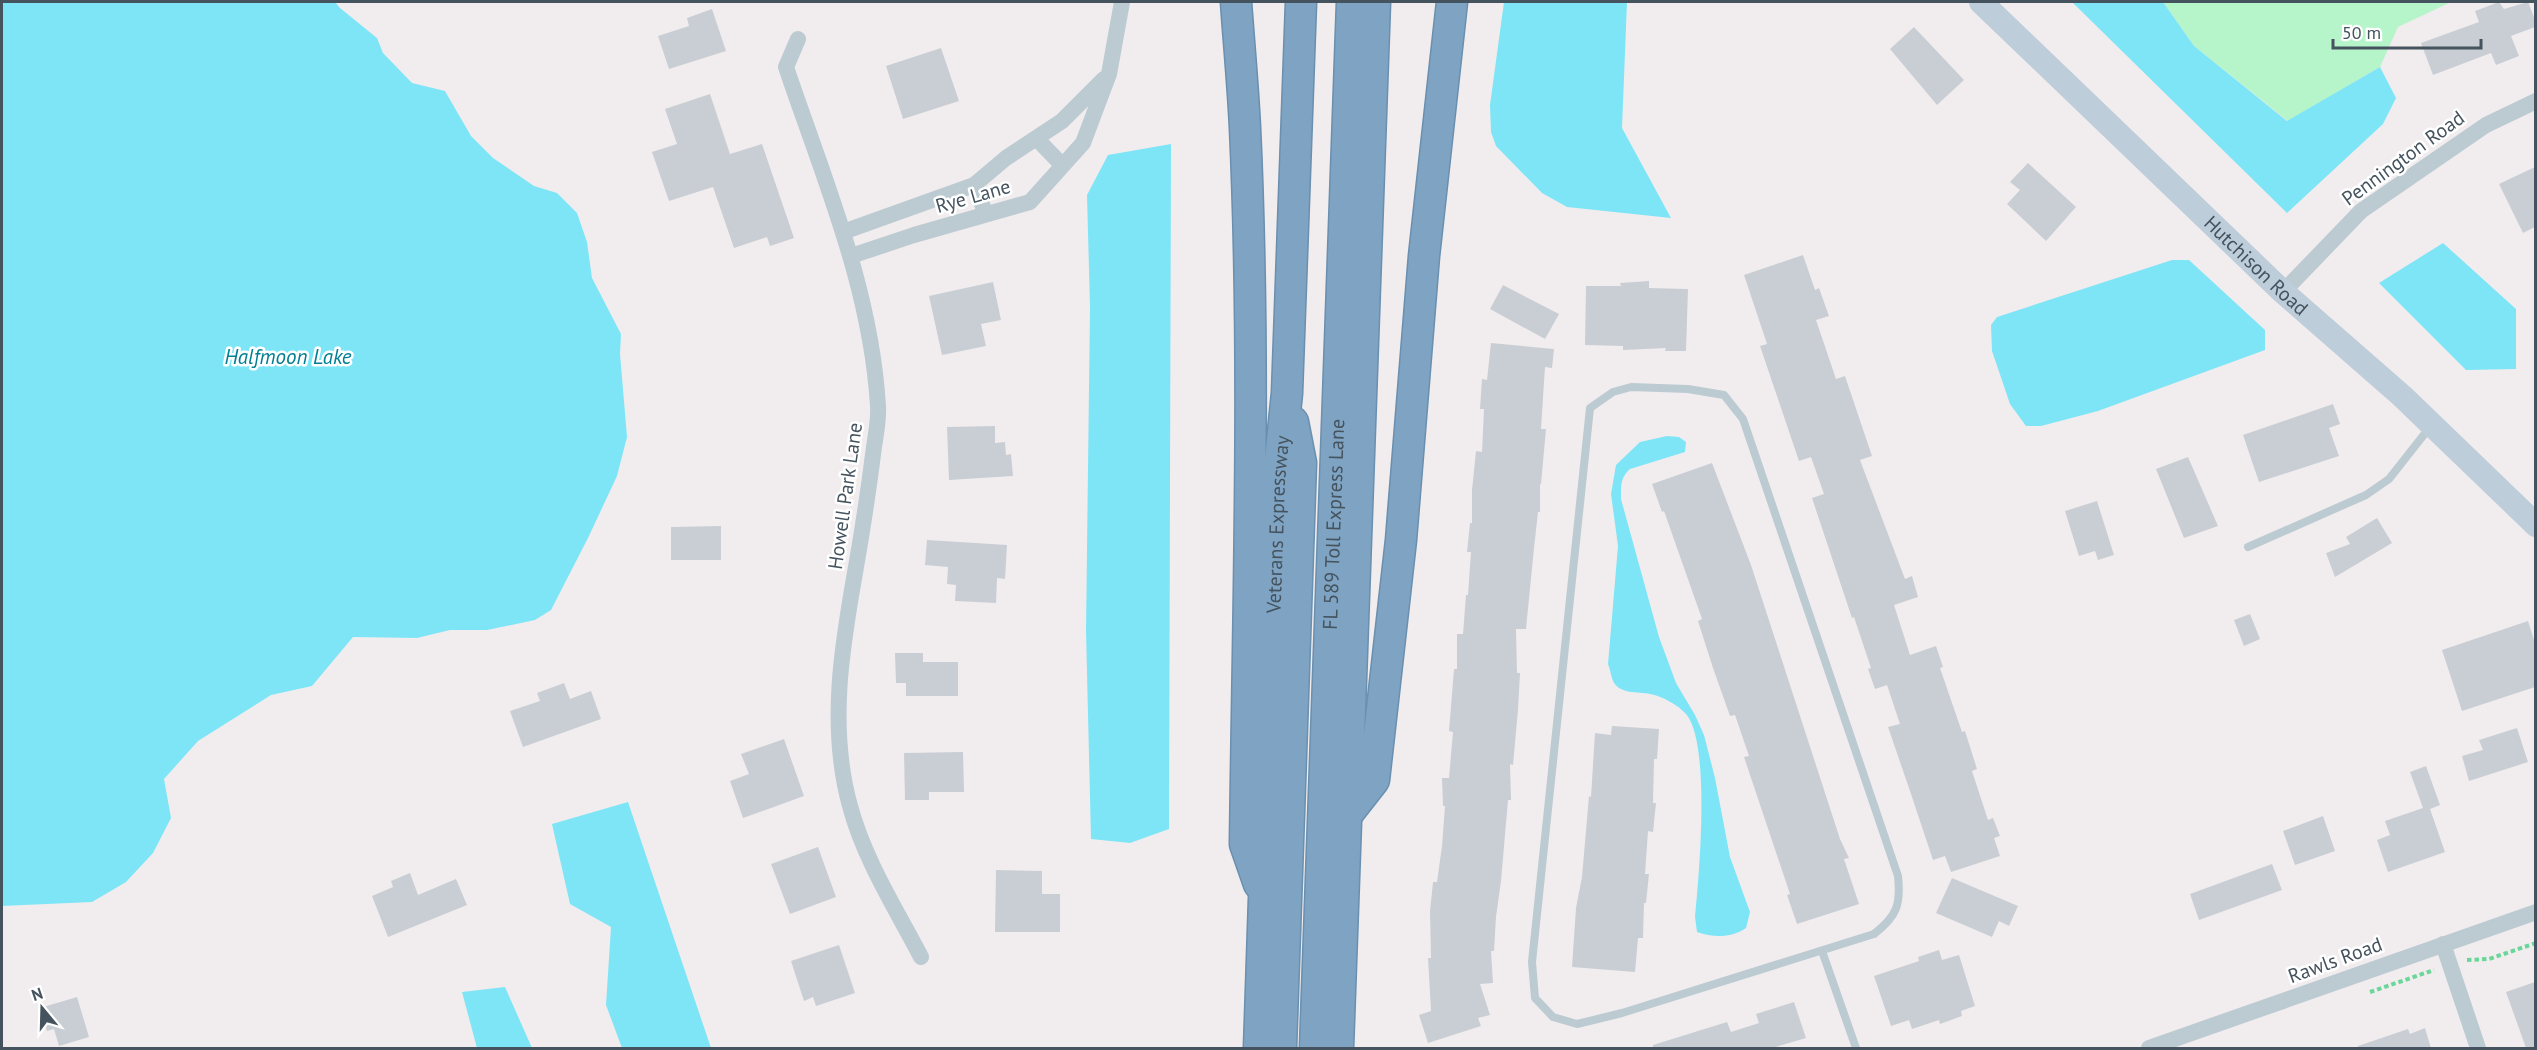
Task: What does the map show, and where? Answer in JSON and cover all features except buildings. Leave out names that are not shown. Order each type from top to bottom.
[{"type":"highway","points":[[1236,2],[1245,126],[1249,264],[1250,424],[1245,844],[1265,900]]},
{"type":"highway","name":"Veterans Expressway","points":[[1259,1048],[1278,480],[1287,393],[1301,2]]},
{"type":"highway","name":"FL 589 Toll Express Lane","points":[[1315,1048],[1352,2]]},
{"type":"highway","points":[[1338,1048],[1376,2]]},
{"type":"highway","points":[[1345,817],[1374,780],[1401,540],[1424,256],[1452,2]]},
{"type":"highway","name":"FL 589 Toll Express Lane","points":[[1281,1048],[1301,463],[1287,393]]},
{"type":"street","name":"Rye Lane","points":[[851,256],[914,235],[1029,202],[1083,143],[1109,74],[1122,2]]},
{"type":"street","name":"Hutchison Road","points":[[1981,2],[2283,292],[2402,396],[2535,525]]},
{"type":"street","name":"Howell Park Lane","points":[[798,39],[786,67],[851,256],[865,309],[879,408],[869,492],[850,601],[838,689],[840,756],[850,807],[869,854],[921,957]]},
{"type":"street","name":"Rye Lane","points":[[843,232],[974,185],[1006,158],[1062,121],[1109,74]]},
{"type":"street","name":"Pennington Road","points":[[2283,292],[2361,211],[2486,125],[2535,101]]},
{"type":"street","points":[[1036,139],[1062,165]]},
{"type":"street","points":[[974,185],[986,214]]},
{"type":"street","name":"Rawls Road","points":[[2149,1048],[2535,912]]},
{"type":"street","points":[[2444,944],[2478,1048]]},
{"type":"lane","points":[[1631,387],[1677,388],[1724,395],[1743,419],[1899,876],[1900,898],[1890,921],[1874,934],[1822,951],[1577,1024],[1553,1017],[1535,998],[1532,962],[1590,408],[1613,393],[1631,387]]},
{"type":"lane","points":[[2248,547],[2366,495],[2389,479],[2432,424]]},
{"type":"lane","points":[[1822,951],[1856,1048]]},
{"type":"path","points":[[2365,993],[2470,958],[2489,959],[2535,944]]},
{"type":"green space","points":[[2163,2],[2451,2],[2398,27],[2380,67],[2288,121],[2194,46]]},
{"type":"water","name":"Halfmoon Lake","points":[[2,2],[335,2],[377,38],[383,53],[412,83],[445,91],[471,136],[493,158],[534,186],[557,193],[577,213],[587,242],[592,278],[621,334],[620,354],[627,437],[617,476],[551,610],[535,620],[487,630],[450,630],[417,638],[353,637],[312,686],[271,695],[198,741],[164,779],[171,818],[153,853],[126,882],[92,902],[2,906]]},
{"type":"water","points":[[1504,2],[1627,2],[1622,128],[1671,218],[1567,207],[1542,193],[1496,146],[1491,132],[1490,105]]},
{"type":"water","points":[[2072,2],[2163,2],[2194,46],[2287,121],[2380,67],[2396,98],[2383,124],[2287,213]]},
{"type":"water","points":[[1171,144],[1169,829],[1130,843],[1091,839],[1086,631],[1090,307],[1087,195],[1108,155]]},
{"type":"water","points":[[2443,243],[2516,309],[2516,369],[2466,370],[2379,283]]},
{"type":"water","points":[[2172,260],[2189,260],[2265,330],[2265,350],[2098,411],[2041,426],[2026,426],[2010,404],[1992,351],[1991,325],[1997,317]]},
{"type":"water","points":[[1667,436],[1679,437],[1686,442],[1685,452],[1630,469],[1623,479],[1621,499],[1659,637],[1676,683],[1704,735],[1730,857],[1750,912],[1746,928],[1734,934],[1722,936],[1697,932],[1695,917],[1701,843],[1701,780],[1699,752],[1694,729],[1686,714],[1670,701],[1655,695],[1620,689],[1613,681],[1608,664],[1618,546],[1611,494],[1616,465],[1640,442]]},
{"type":"water","points":[[628,802],[711,1048],[622,1048],[606,1005],[611,927],[570,904],[552,824]]},
{"type":"water","points":[[505,987],[532,1048],[477,1048],[462,992]]}]
